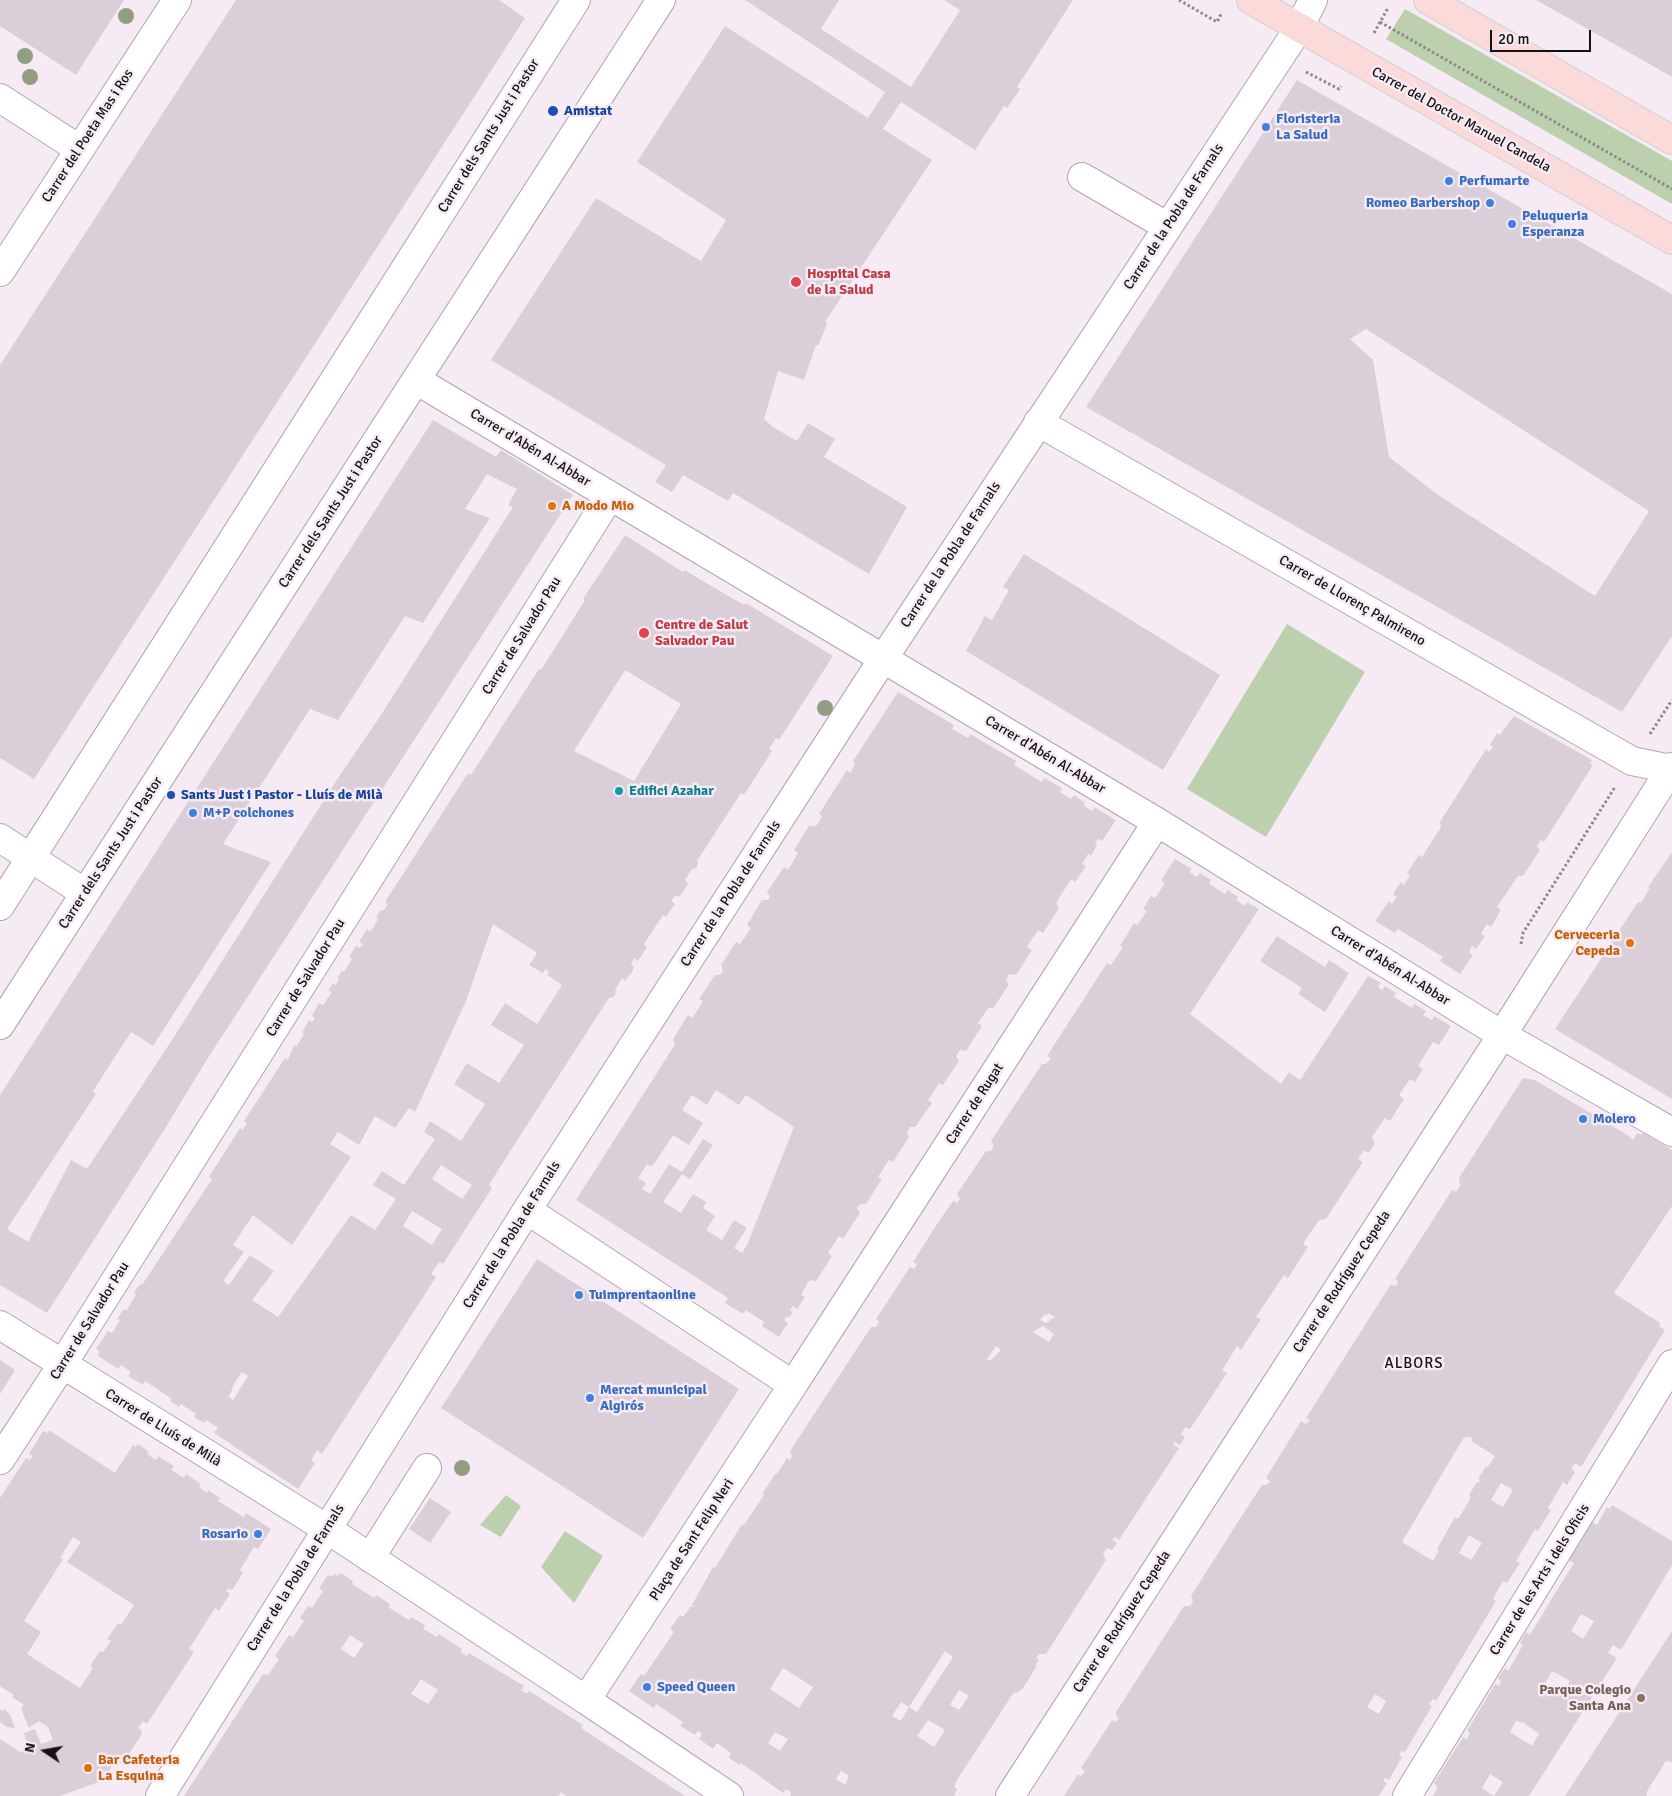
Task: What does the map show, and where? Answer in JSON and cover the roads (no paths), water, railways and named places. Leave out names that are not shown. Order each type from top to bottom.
[{"type":"main road","name":"Carrer del Doctor Manuel Candela","points":[[1251,0],[1672,240]]},
{"type":"main road","points":[[1428,0],[1672,140]]},
{"type":"street","name":"Carrer del Poeta Mas i Ros","points":[[0,272],[176,0]]},
{"type":"street","name":"Carrer dels Sants Just i Pastor","points":[[0,906],[575,0]]},
{"type":"street","name":"Carrer dels Sants Just i Pastor","points":[[0,1025],[661,0]]},
{"type":"street","name":"Carrer de la Pobla de Farnals","points":[[160,1796],[527,1210],[883,659],[1299,28],[1313,0]]},
{"type":"street","points":[[0,98],[79,149]]},
{"type":"street","points":[[1082,177],[1168,227]]},
{"type":"street","name":"Carrer d'Abén Al-Abbar","points":[[416,380],[1157,822],[1502,1035],[1672,1132]]},
{"type":"street","name":"Carrer de Llorenç Palmireno","points":[[1038,422],[1632,761],[1671,768]]},
{"type":"street","name":"Carrer de Salvador Pau","points":[[0,1460],[62,1365],[610,496]]},
{"type":"street","name":"Carrer de Rodríguez Cepeda","points":[[1010,1796],[1502,1035],[1671,768]]},
{"type":"street","name":"Carrer de Rugat","points":[[793,1385],[1157,822]]},
{"type":"street","points":[[0,838],[85,893]]},
{"type":"street","points":[[527,1210],[793,1385]]},
{"type":"street","name":"Carrer de Lluís de Milà","points":[[0,1325],[326,1529]]},
{"type":"street","name":"Carrer de les Arts i dels Oficis","points":[[1407,1796],[1672,1364]]},
{"type":"street","name":"Plaça de Sant Felip Neri","points":[[586,1700],[793,1385]]},
{"type":"street","points":[[370,1558],[428,1468]]},
{"type":"street","points":[[326,1529],[729,1796]]},
{"type":"place","name":"Amistat","points":[[553,111]]},
{"type":"place","name":"Floristeria La Salud","points":[[1266,127]]},
{"type":"place","name":"Perfumarte","points":[[1449,181]]},
{"type":"place","name":"Romeo Barbershop","points":[[1490,203]]},
{"type":"place","name":"Peluqueria Esperanza","points":[[1512,224]]},
{"type":"place","name":"Hospital Casa de la Salud","points":[[796,282]]},
{"type":"place","name":"A Modo Mio","points":[[552,506]]},
{"type":"place","name":"Centre de Salut Salvador Pau","points":[[644,633]]},
{"type":"place","name":"Edifici Azahar","points":[[619,791]]},
{"type":"place","name":"Sants Just i Pastor - Lluís de Milà","points":[[171,795]]},
{"type":"place","name":"M+P colchones","points":[[193,813]]},
{"type":"place","name":"Cerveceria Cepeda","points":[[1630,943]]},
{"type":"place","name":"Molero","points":[[1583,1119]]},
{"type":"place","name":"Tuimprentaonline","points":[[579,1295]]},
{"type":"place","name":"Mercat municipal Algirós","points":[[590,1398]]},
{"type":"place","name":"Rosario","points":[[258,1534]]},
{"type":"place","name":"Speed Queen","points":[[647,1687]]},
{"type":"place","name":"Parque Colegio Santa Ana","points":[[1641,1698]]},
{"type":"place","name":"Bar Cafeteria La Esquina","points":[[88,1768]]},
{"type":"district","name":"ALBORS","points":[[1414,1364]]}]
